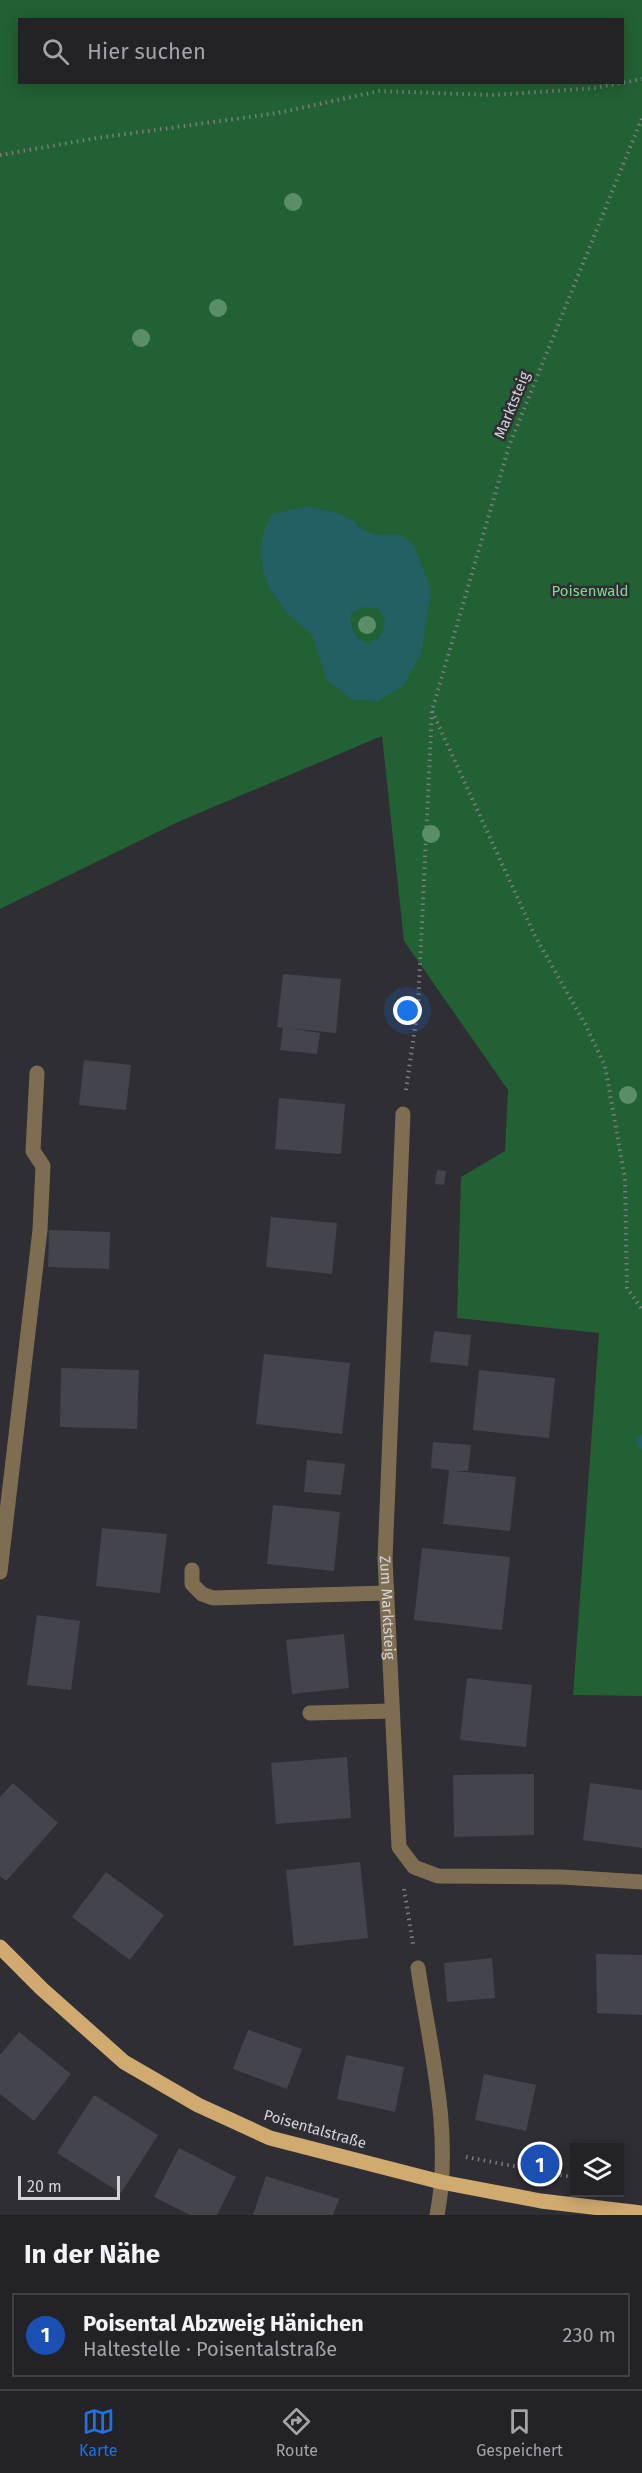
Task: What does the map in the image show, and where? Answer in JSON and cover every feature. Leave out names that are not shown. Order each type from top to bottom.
[{"type":"main road","name":"Poisentalstraße","points":[[0,1947],[42,1989],[124,2062],[198,2105],[270,2138],[441,2182],[541,2201],[642,2213]]},
{"type":"street","points":[[0,1572],[39,1230],[43,1166],[33,1151],[37,1073]]},
{"type":"street","name":"Zum Marktsteig","points":[[403,1114],[385,1559],[399,1847],[414,1867],[438,1876],[562,1877],[642,1882]]},
{"type":"street","points":[[192,1570],[192,1584],[202,1594],[213,1598],[387,1593]]},
{"type":"street","points":[[310,1713],[392,1711]]},
{"type":"street","points":[[418,1968],[441,2120],[443,2153],[437,2215]]},
{"type":"path","points":[[624,82],[642,79]]},
{"type":"path","points":[[0,154],[278,113],[379,91],[493,95],[595,88],[616,84]]},
{"type":"path","name":"Marktsteig","points":[[403,1114],[418,1007],[432,711],[509,446],[642,118]]},
{"type":"path","points":[[432,711],[535,936],[585,1024],[605,1066],[625,1179],[627,1288],[642,1310]]},
{"type":"path","points":[[405,1907],[418,1968]]},
{"type":"path","points":[[443,2153],[570,2177]]},
{"type":"green space","name":"Poisenwald","points":[[0,0],[642,0],[642,1696],[573,1695],[599,1333],[457,1318],[461,1177],[505,1151],[508,1090],[404,941],[382,736],[178,822],[0,909]]},
{"type":"water","points":[[304,506],[338,513],[354,521],[361,529],[375,535],[398,534],[414,545],[431,590],[421,654],[403,686],[378,701],[353,700],[327,680],[312,635],[288,614],[270,589],[263,571],[261,551],[263,534],[271,515]],"holes":[[[364,607],[378,609],[385,619],[382,635],[369,644],[354,632],[351,613]]]},
{"type":"building","points":[[283,974],[341,979],[336,1033],[289,1028],[320,1033],[317,1054],[280,1050],[283,1028],[277,1027]]},
{"type":"building","points":[[84,1060],[131,1065],[126,1110],[79,1105]]},
{"type":"building","points":[[279,1098],[345,1104],[341,1154],[275,1149]]},
{"type":"building","points":[[437,1170],[446,1171],[444,1185],[435,1184]]},
{"type":"building","points":[[271,1217],[337,1223],[332,1274],[266,1267]]},
{"type":"building","points":[[49,1230],[110,1232],[109,1269],[48,1267]]},
{"type":"building","points":[[434,1331],[471,1335],[468,1366],[430,1362]]},
{"type":"building","points":[[264,1354],[350,1363],[342,1434],[256,1424]]},
{"type":"building","points":[[61,1368],[139,1370],[137,1429],[60,1427]]},
{"type":"building","points":[[479,1370],[555,1378],[549,1438],[473,1430]]},
{"type":"building","points":[[433,1442],[471,1445],[468,1471],[455,1471],[516,1477],[510,1531],[443,1524],[449,1470],[431,1468]]},
{"type":"building","points":[[307,1460],[345,1464],[341,1495],[304,1492]]},
{"type":"building","points":[[273,1505],[340,1512],[334,1571],[267,1564]]},
{"type":"building","points":[[102,1528],[167,1534],[160,1593],[96,1586]]},
{"type":"building","points":[[422,1548],[510,1557],[502,1630],[414,1620]]},
{"type":"building","points":[[37,1615],[80,1621],[71,1690],[27,1685]]},
{"type":"building","points":[[344,1634],[349,1688],[292,1694],[286,1640]]},
{"type":"building","points":[[467,1678],[532,1685],[526,1747],[460,1740]]},
{"type":"building","points":[[347,1757],[351,1818],[276,1824],[271,1763]]},
{"type":"building","points":[[534,1774],[534,1835],[454,1837],[453,1775]]},
{"type":"building","points":[[13,1783],[58,1823],[6,1881],[0,1876],[0,1797]]},
{"type":"building","points":[[590,1783],[642,1790],[642,1848],[583,1840]]},
{"type":"building","points":[[360,1862],[368,1938],[294,1946],[286,1870]]},
{"type":"building","points":[[106,1872],[164,1915],[130,1960],[72,1917]]},
{"type":"building","points":[[596,1954],[642,1955],[642,2015],[597,2013]]},
{"type":"building","points":[[492,1958],[495,1998],[447,2002],[444,1963]]},
{"type":"building","points":[[248,2030],[302,2049],[287,2089],[233,2069]]},
{"type":"building","points":[[19,2032],[71,2074],[34,2121],[0,2094],[0,2055]]},
{"type":"building","points":[[346,2055],[404,2067],[395,2112],[337,2099]]},
{"type":"building","points":[[484,2074],[536,2085],[526,2131],[475,2120]]},
{"type":"building","points":[[94,2095],[158,2135],[121,2193],[57,2153]]},
{"type":"building","points":[[179,2148],[236,2177],[217,2215],[190,2215],[154,2197]]},
{"type":"building","points":[[266,2176],[339,2199],[333,2215],[253,2215]]},
{"type":"waterway","points":[[641,1440],[642,1444]]},
{"type":"place","name":"Poisental Abzweig Hänichen","points":[[540,2164]]}]
